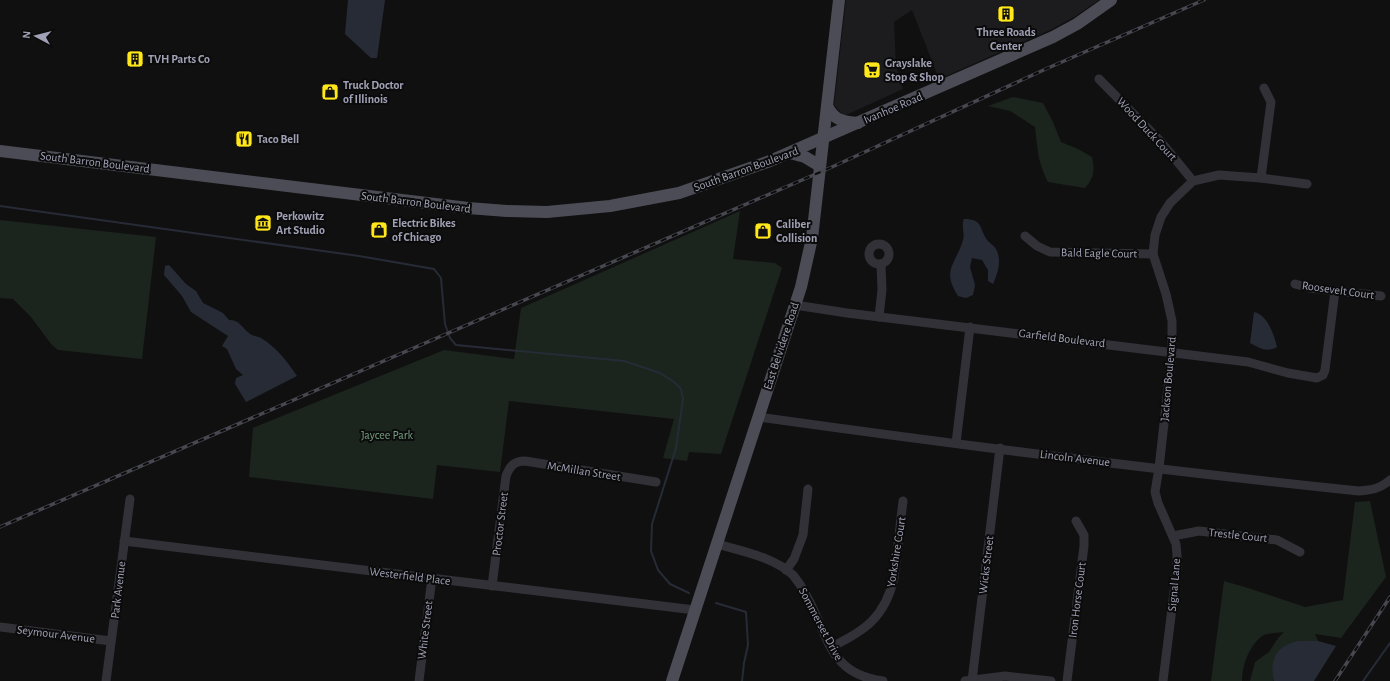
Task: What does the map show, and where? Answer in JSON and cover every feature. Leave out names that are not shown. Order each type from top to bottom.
[{"type":"main road","name":"East Belvidere Road","points":[[672,681],[801,287],[812,238],[839,0]]},
{"type":"main road","name":"Ivanhoe Road","points":[[823,138],[1053,37],[1077,24],[1111,0]]},
{"type":"main road","points":[[827,106],[831,114],[841,121],[859,123]]},
{"type":"main road","name":"South Barron Boulevard","points":[[0,151],[468,208],[546,212],[610,206],[679,193],[770,161],[823,138]]},
{"type":"main road","points":[[790,153],[804,157],[820,166]]},
{"type":"street","name":"Wood Duck Court","points":[[1099,79],[1162,142],[1193,181]]},
{"type":"street","points":[[1261,178],[1271,102],[1264,88]]},
{"type":"street","name":"Jackson Boulevard","points":[[1160,468],[1172,352],[1172,321],[1166,294],[1153,254],[1155,235],[1161,217],[1170,203],[1193,181],[1219,174],[1307,184]]},
{"type":"street","name":"Bald Eagle Court","points":[[1026,236],[1037,246],[1050,252],[1153,254]]},
{"type":"street","points":[[879,317],[882,290],[880,264]]},
{"type":"street","name":"Roosevelt Court","points":[[1295,284],[1310,288],[1381,296]]},
{"type":"street","name":"Garfield Boulevard","points":[[795,305],[879,317],[1248,362],[1317,378],[1320,377],[1325,370],[1335,291]]},
{"type":"street","points":[[956,443],[970,327]]},
{"type":"street","name":"Lincoln Avenue","points":[[758,417],[886,435],[1212,475],[1359,491],[1372,490],[1384,486],[1390,480]]},
{"type":"street","name":"Wicks Street","points":[[970,681],[1000,448]]},
{"type":"street","name":"McMillan Street","points":[[513,464],[518,461],[525,461],[656,482]]},
{"type":"street","name":"Proctor Street","points":[[492,586],[506,476],[513,464]]},
{"type":"street","name":"Signal Lane","points":[[1160,468],[1155,492],[1158,503],[1176,544],[1177,568],[1163,681]]},
{"type":"street","points":[[786,570],[794,559],[800,546],[803,535],[808,490]]},
{"type":"street","name":"Park Avenue","points":[[106,681],[130,499]]},
{"type":"street","name":"Yorkshire Court","points":[[831,647],[854,636],[865,628],[886,602],[891,591],[894,578],[903,501]]},
{"type":"street","name":"Iron Horse Court","points":[[1068,681],[1084,546],[1084,535],[1076,521]]},
{"type":"street","name":"Trestle Court","points":[[1172,536],[1200,531],[1277,540],[1300,552]]},
{"type":"street","name":"Westerfield Place","points":[[124,541],[695,610]]},
{"type":"street","name":"Sommerset Drive","points":[[717,544],[769,561],[793,575],[809,600],[838,659],[852,673],[865,678],[883,681]]},
{"type":"street","name":"White Street","points":[[419,681],[432,578]]},
{"type":"street","name":"Seymour Avenue","points":[[0,627],[111,641]]},
{"type":"street","points":[[970,681],[1005,676],[1051,681]]},
{"type":"shaded area","points":[[348,0],[385,0],[377,58],[371,58],[345,34]]},
{"type":"shaded area","points":[[846,0],[1099,0],[1074,17],[1050,30],[939,79],[912,10],[894,22],[896,67],[903,89],[844,116],[834,105]]},
{"type":"shaded area","points":[[964,219],[970,219],[978,222],[984,236],[996,249],[999,258],[998,271],[993,284],[988,281],[988,270],[982,260],[972,258],[970,267],[975,285],[973,295],[966,298],[958,296],[953,287],[950,273],[963,240]]},
{"type":"shaded area","points":[[169,265],[186,284],[196,291],[203,303],[223,313],[229,320],[236,321],[250,334],[261,338],[272,346],[297,376],[246,402],[235,384],[236,378],[243,375],[236,369],[227,349],[222,346],[228,336],[191,312],[182,296],[164,275],[165,266]]},
{"type":"shaded area","points":[[1254,312],[1259,314],[1267,321],[1277,347],[1266,350],[1250,343]]},
{"type":"shaded area","points":[[1298,641],[1318,641],[1336,646],[1314,681],[1274,681],[1273,666],[1279,650],[1290,643]]},
{"type":"green space","points":[[1013,97],[1043,103],[1061,142],[1092,157],[1093,174],[1085,188],[1048,182],[1040,161],[1035,127],[1010,111],[988,106]]},
{"type":"green space","name":"Jaycee Park","points":[[740,211],[733,259],[775,263],[782,268],[721,454],[689,452],[687,461],[663,458],[674,419],[509,401],[500,472],[437,465],[433,499],[249,477],[253,428],[444,350],[514,359],[521,308]]},
{"type":"green space","points":[[0,220],[156,237],[142,359],[58,350],[51,344],[31,317],[13,299],[0,298]]},
{"type":"green space","points":[[1370,501],[1386,577],[1341,638],[1315,634],[1318,641],[1298,641],[1273,680],[1274,681],[1250,681],[1255,662],[1269,652],[1284,632],[1264,635],[1257,640],[1247,656],[1243,669],[1242,681],[1211,681],[1224,581],[1305,607],[1343,600],[1355,502]]},
{"type":"waterway","points":[[0,206],[359,256],[434,269],[441,278],[445,324],[450,338],[456,345],[624,361],[660,373],[674,382],[681,389],[683,399],[676,448],[652,524],[651,551],[658,570],[670,584],[689,593]]},
{"type":"waterway","points":[[716,603],[746,612],[748,645],[742,681]]},
{"type":"waterway","points":[[1363,681],[1390,643]]},
{"type":"railway","points":[[0,527],[832,167],[1048,68],[1204,0]]},
{"type":"railway","points":[[1335,681],[1390,597]]},
{"type":"place","name":"Three Roads Center","points":[[1006,14]]},
{"type":"place","name":"TVH Parts Co","points":[[135,59]]},
{"type":"place","name":"Grayslake Stop & Shop","points":[[872,70]]},
{"type":"place","name":"Truck Doctor of Illinois","points":[[330,92]]},
{"type":"place","name":"Taco Bell","points":[[244,139]]},
{"type":"place","name":"Perkowitz Art Studio","points":[[263,223]]},
{"type":"place","name":"Electric Bikes of Chicago","points":[[379,230]]},
{"type":"place","name":"Caliber Collision","points":[[763,231]]}]
